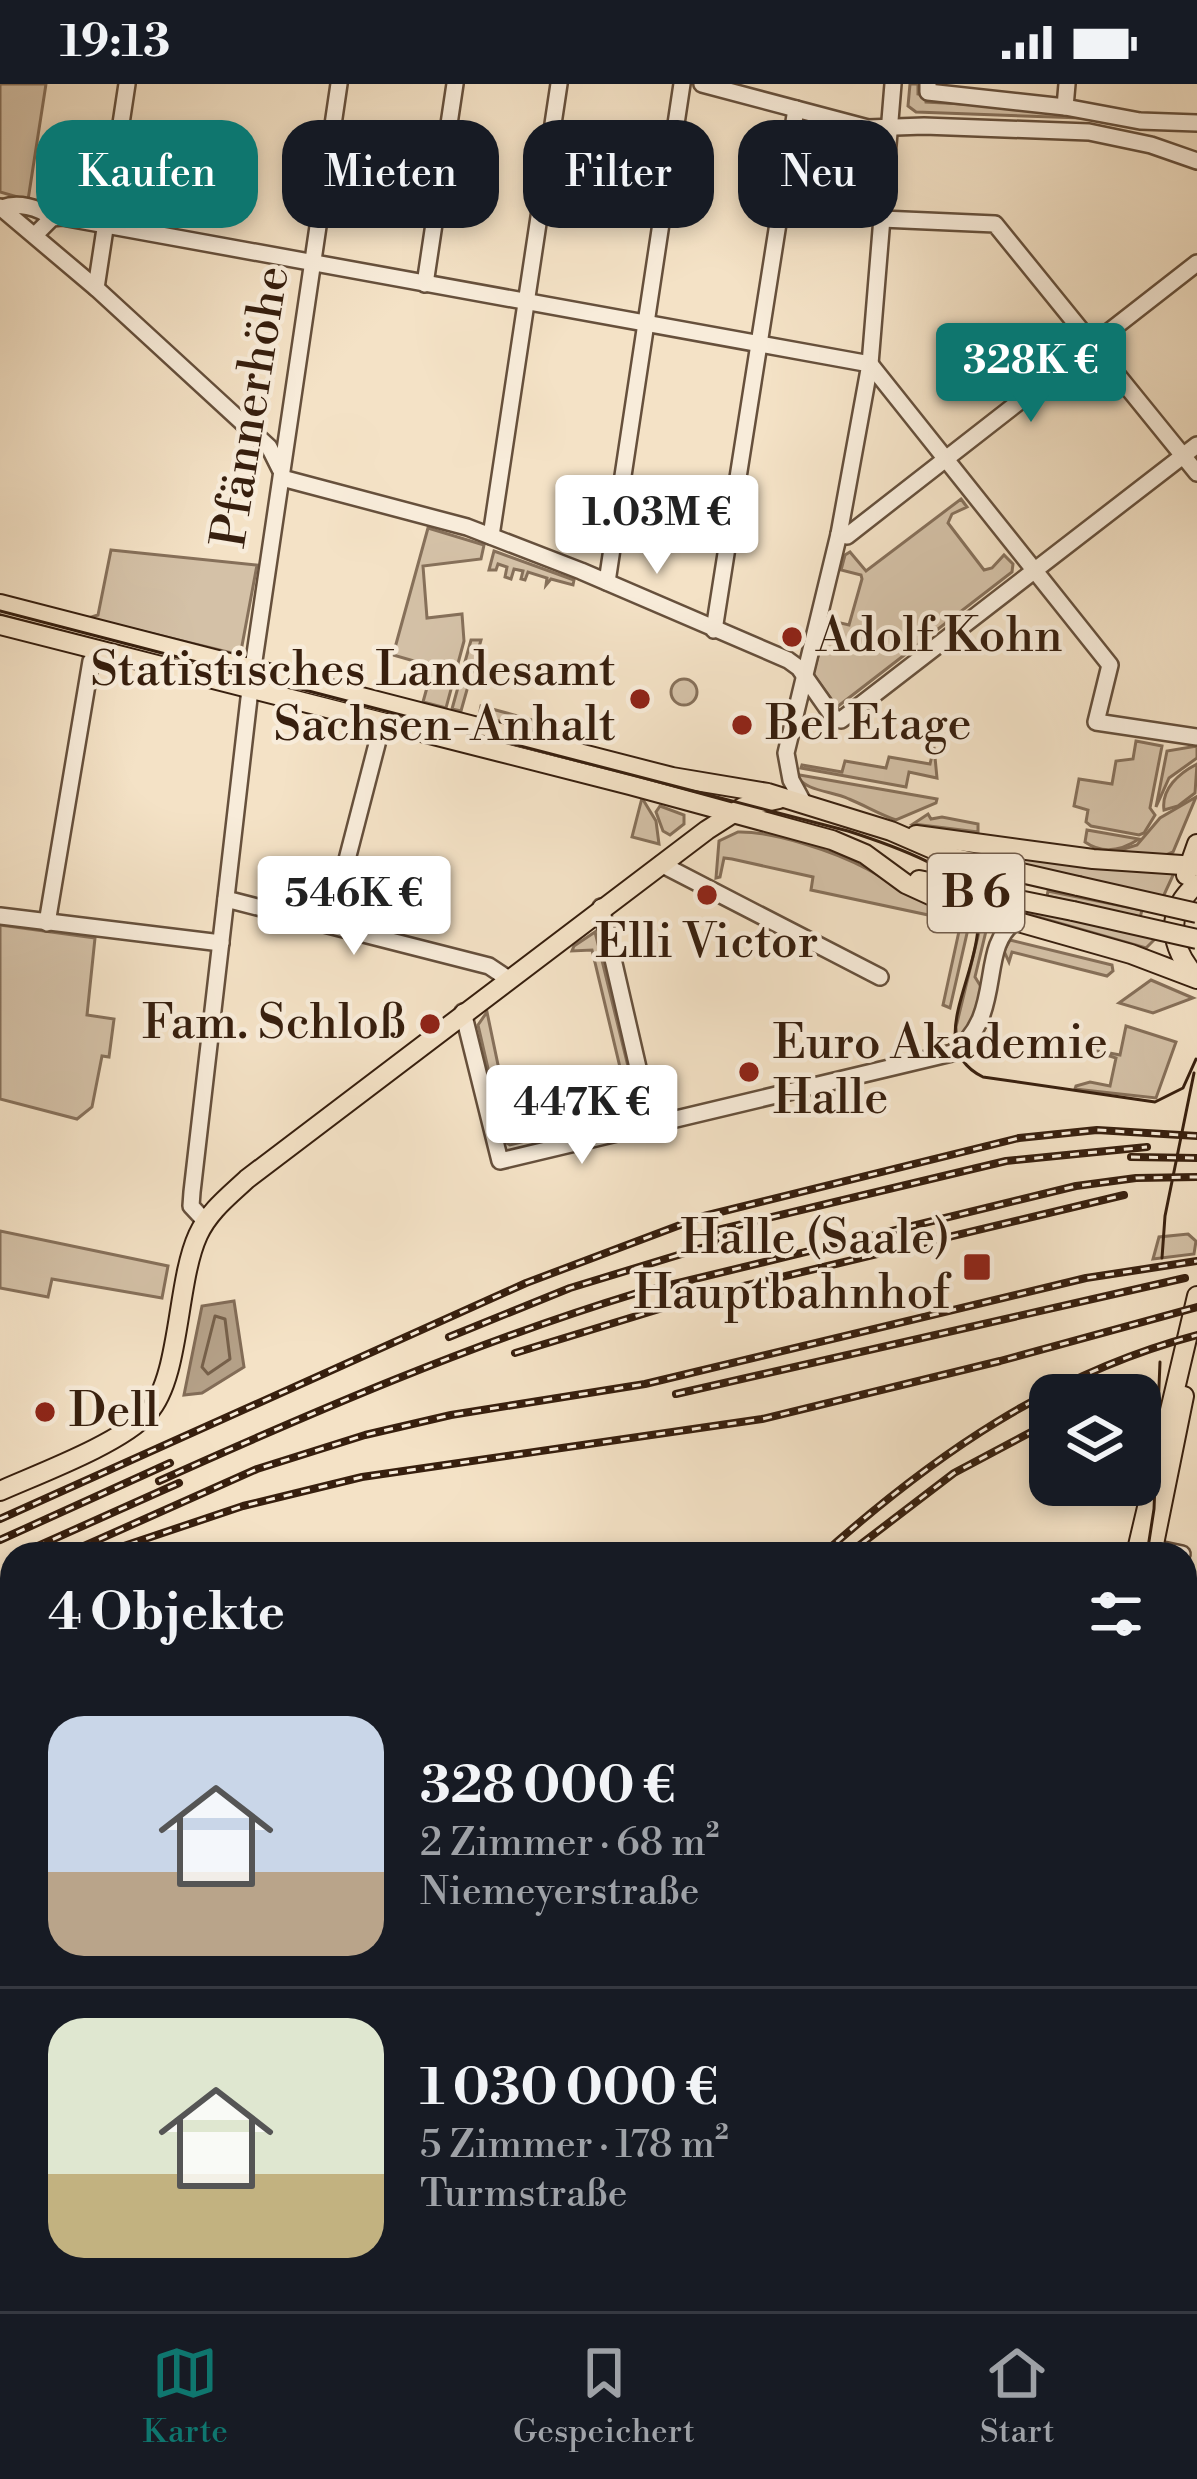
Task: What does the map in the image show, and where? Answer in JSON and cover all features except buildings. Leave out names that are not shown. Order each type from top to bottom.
[{"type":"main road","points":[[0,604],[383,722],[733,813]]},
{"type":"main road","points":[[0,625],[251,678],[671,778],[758,790],[891,831],[951,857],[1197,913]]},
{"type":"main road","points":[[0,1491],[114,1437],[153,1407],[167,1368],[188,1261],[210,1215],[247,1179],[661,864],[733,813],[757,802],[784,798]]},
{"type":"main road","name":"B 6","points":[[733,813],[849,846],[934,885],[1197,939]]},
{"type":"main road","name":"B 6","points":[[891,831],[1194,872]]},
{"type":"main road","points":[[1197,844],[1194,872],[1175,914],[1176,950],[1197,979]]},
{"type":"main road","points":[[881,864],[920,892],[1131,954],[1197,979]]},
{"type":"main road","points":[[1149,1542],[1197,1296]]},
{"type":"main road","points":[[1149,1542],[1197,1339]]},
{"type":"street","points":[[122,120],[127,84]]},
{"type":"street","name":"Pfännerhöhe","points":[[210,1215],[191,1207],[193,1185],[251,678],[339,84]]},
{"type":"street","points":[[425,284],[454,84]]},
{"type":"street","points":[[491,536],[559,84]]},
{"type":"street","points":[[607,582],[682,84]]},
{"type":"street","points":[[703,84],[836,120]]},
{"type":"street","points":[[890,120],[893,84]]},
{"type":"street","points":[[928,84],[928,92],[956,89],[1141,121],[1197,124]]},
{"type":"street","points":[[1065,106],[1067,84]]},
{"type":"street","points":[[714,630],[796,110]]},
{"type":"street","points":[[898,127],[1090,132],[1197,161]]},
{"type":"street","points":[[1,208],[36,209]]},
{"type":"street","points":[[1,208],[96,288],[269,448],[282,478],[491,536],[788,660],[834,718],[844,719],[1190,450]]},
{"type":"street","points":[[898,220],[995,224],[1190,450],[1197,473]]},
{"type":"street","points":[[35,235],[42,228]]},
{"type":"street","points":[[96,288],[107,228]]},
{"type":"street","points":[[118,228],[870,364],[1110,665],[1096,722],[1197,737]]},
{"type":"street","points":[[804,804],[790,780],[786,753],[839,535],[870,364],[881,228]]},
{"type":"street","points":[[839,535],[847,536],[1197,263]]},
{"type":"street","points":[[47,923],[92,661]]},
{"type":"street","points":[[330,925],[383,722]]},
{"type":"street","points":[[661,864],[880,977]]},
{"type":"street","points":[[226,899],[489,966],[508,978]]},
{"type":"street","points":[[601,907],[651,1124]]},
{"type":"street","points":[[0,916],[221,944]]},
{"type":"street","points":[[463,1012],[500,1161],[944,1057],[971,1038],[986,1007],[1003,933],[1015,922]]},
{"type":"shaded area","points":[[0,84],[46,84],[40,120],[36,120],[28,200],[0,192]]},
{"type":"shaded area","points":[[910,84],[918,84],[918,94],[925,95],[926,102],[962,104],[963,99],[1081,114],[1081,118],[916,112],[908,106]]},
{"type":"shaded area","points":[[961,499],[967,507],[952,514],[948,523],[984,570],[1004,555],[1013,564],[1012,572],[837,707],[813,674],[828,620],[849,625],[862,579],[841,570],[845,555],[850,552],[866,571]]},
{"type":"shaded area","points":[[428,528],[484,545],[481,559],[423,566],[427,618],[462,614],[464,641],[446,708],[423,702],[431,673],[428,665],[393,655]]},
{"type":"shaded area","points":[[111,550],[257,565],[241,651],[236,654],[88,618],[98,615]]},
{"type":"shaded area","points":[[494,551],[574,580],[573,585],[551,579],[546,585],[547,578],[528,572],[521,579],[523,571],[514,569],[511,579],[505,577],[507,567],[498,564],[496,570],[489,570]]},
{"type":"shaded area","points":[[471,640],[481,640],[461,711],[452,709]]},
{"type":"shaded area","points":[[684,679],[697,692],[684,705],[671,692]]},
{"type":"shaded area","points":[[481,706],[536,721],[534,730],[479,716]]},
{"type":"shaded area","points":[[1136,741],[1162,746],[1150,808],[1155,815],[1139,835],[1091,826],[1086,822],[1088,810],[1074,806],[1079,779],[1112,784],[1116,761],[1133,759]]},
{"type":"shaded area","points":[[1197,746],[1197,758],[1169,778],[1156,807],[1167,751]]},
{"type":"shaded area","points":[[934,747],[937,778],[909,772],[906,787],[801,768],[842,772],[845,761],[886,768],[889,757],[930,764]]},
{"type":"shaded area","points":[[1197,764],[1195,793],[1164,810],[1165,795],[1173,782]]},
{"type":"shaded area","points":[[794,774],[937,799],[896,820],[813,788]]},
{"type":"shaded area","points":[[1196,797],[1173,852],[1111,853],[1137,845],[1160,818]]},
{"type":"shaded area","points":[[642,798],[656,821],[659,844],[632,837]]},
{"type":"shaded area","points":[[660,806],[684,815],[684,824],[670,835],[663,831],[656,812]]},
{"type":"shaded area","points":[[928,814],[931,819],[978,824],[978,832],[913,824]]},
{"type":"shaded area","points":[[1087,830],[1139,839],[1105,849],[1085,842]]},
{"type":"shaded area","points":[[738,832],[786,839],[839,856],[929,904],[970,920],[950,1008],[943,1005],[961,922],[811,890],[813,877],[732,859],[724,858],[716,878],[719,841]]},
{"type":"shaded area","points":[[1001,855],[1175,871],[1163,897],[998,862]]},
{"type":"shaded area","points":[[1048,891],[1142,910],[1140,918],[1047,896]]},
{"type":"shaded area","points":[[973,894],[1154,940],[1146,948],[1031,915],[978,906]]},
{"type":"shaded area","points":[[981,924],[986,931],[975,977],[983,990],[979,1011],[957,1042],[956,1027]]},
{"type":"shaded area","points":[[0,925],[95,938],[87,1015],[114,1019],[109,1057],[102,1056],[92,1107],[77,1119],[0,1099]]},
{"type":"shaded area","points":[[595,932],[639,1111],[635,1116],[589,1126],[582,1116],[629,1105],[592,950],[572,951]]},
{"type":"shaded area","points":[[1010,940],[1112,965],[1113,971],[1107,976],[1012,952],[1009,962],[1004,951]]},
{"type":"shaded area","points":[[1151,980],[1193,998],[1153,1013],[1119,1003]]},
{"type":"shaded area","points":[[487,1012],[512,1132],[558,1121],[557,1133],[510,1145],[505,1142],[478,1025]]},
{"type":"shaded area","points":[[1126,1026],[1176,1042],[1156,1098],[1075,1089],[1090,1082],[1110,1086],[1116,1058],[1088,1049],[1120,1055]]},
{"type":"shaded area","points":[[0,1231],[168,1266],[162,1298],[52,1279],[48,1297],[0,1288]]},
{"type":"shaded area","points":[[1188,1234],[1196,1241],[1194,1254],[1153,1259],[1159,1237]]},
{"type":"water","points":[[234,1301],[244,1367],[202,1393],[184,1395],[202,1306]]},
{"type":"tram line","points":[[0,611],[848,831],[893,847],[956,879],[977,910],[977,935],[955,1040],[963,1061],[983,1077],[1155,1102],[1183,1088],[1196,1059]]},
{"type":"tram line","points":[[1162,1258],[1165,1216],[1194,1073]]},
{"type":"tram line","points":[[1149,1542],[1160,1362]]},
{"type":"railway","points":[[0,1519],[526,1283],[704,1216],[1019,1138],[1097,1130],[1197,1136]]},
{"type":"railway","points":[[701,1234],[1006,1161],[1147,1147]]},
{"type":"railway","points":[[1131,1157],[1197,1158]]},
{"type":"railway","points":[[159,1481],[395,1380],[637,1293],[1076,1186],[1197,1177]]},
{"type":"railway","points":[[515,1353],[702,1296],[1124,1195]]},
{"type":"railway","points":[[449,1337],[570,1288],[721,1242]]},
{"type":"railway","points":[[93,1542],[257,1469],[365,1435],[451,1415],[645,1384],[1086,1278],[1197,1261]]},
{"type":"railway","points":[[676,1394],[1185,1278]]},
{"type":"railway","points":[[136,1542],[243,1506],[362,1477],[762,1419],[1197,1307]]},
{"type":"railway","points":[[837,1542],[908,1483],[997,1422],[1093,1371],[1197,1335]]},
{"type":"railway","points":[[864,1542],[954,1473],[1029,1433]]},
{"type":"railway","points":[[0,1540],[170,1463]]},
{"type":"railway","points":[[47,1542],[179,1483]]},
{"type":"place","name":"Adolf Kohn","points":[[792,637]]},
{"type":"place","name":"Statistisches Landesamt Sachsen-Anhalt","points":[[640,699]]},
{"type":"place","name":"Bel Etage","points":[[742,725]]},
{"type":"place","name":"Elli Victor","points":[[707,895]]},
{"type":"place","name":"Fam. Schloß","points":[[430,1024]]},
{"type":"place","name":"Euro Akademie Halle","points":[[749,1072]]},
{"type":"place","name":"Halle (Saale) Hauptbahnhof","points":[[977,1267]]},
{"type":"place","name":"Dell","points":[[45,1412]]}]
